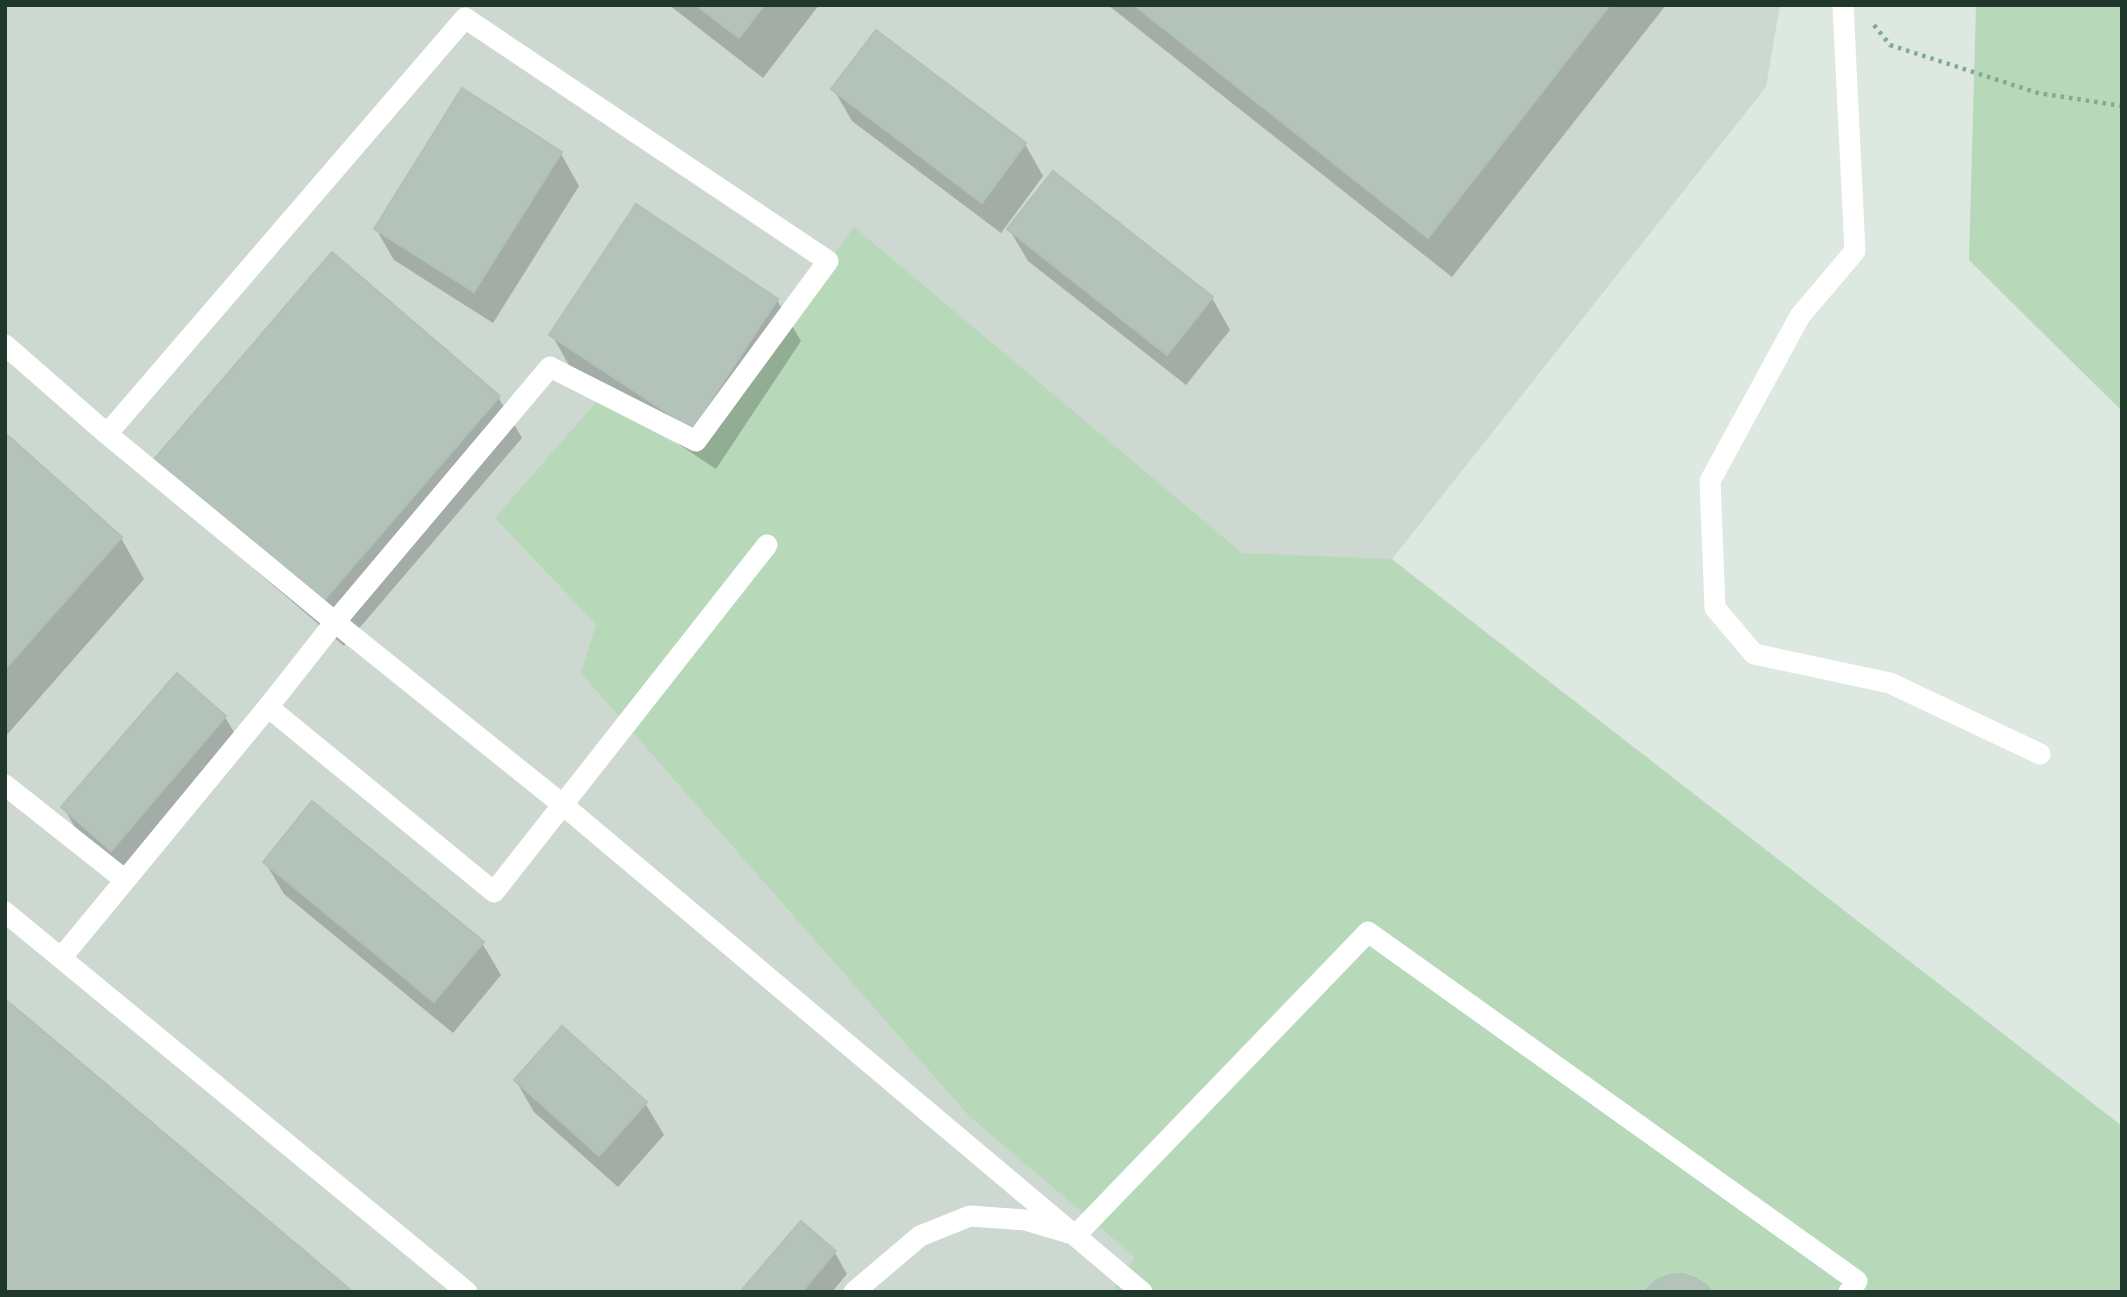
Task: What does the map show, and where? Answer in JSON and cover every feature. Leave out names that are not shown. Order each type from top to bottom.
[{"type":"lane","points":[[1843,5],[1855,251],[1800,316],[1710,481],[1715,608],[1755,654],[1890,682],[2039,754]]},
{"type":"lane","points":[[61,958],[335,622],[550,367],[696,441],[828,261],[465,18],[107,434]]},
{"type":"lane","points":[[5,345],[107,434],[335,622],[563,805],[1142,1292]]},
{"type":"lane","points":[[268,707],[494,892],[767,545]]},
{"type":"lane","points":[[5,785],[125,880]]},
{"type":"lane","points":[[5,912],[467,1292]]},
{"type":"lane","points":[[1076,1235],[1368,932],[1857,1281],[1849,1292]]},
{"type":"lane","points":[[855,1292],[920,1236],[970,1216],[1025,1220],[1076,1235]]},
{"type":"lane","points":[[876,1292],[920,1236]]},
{"type":"path","points":[[1866,15],[1890,45],[2038,93],[2122,106]]},
{"type":"shaded area","points":[[5,5],[1780,5],[1766,87],[1392,559],[2122,1127],[2122,1292],[5,1292]]},
{"type":"green space","points":[[1976,5],[2122,5],[2122,411],[1969,260]]},
{"type":"green space","points":[[854,227],[1242,553],[1391,559],[2122,1126],[2122,1292],[1112,1292],[1135,1257],[969,1116],[581,673],[596,624],[495,518],[597,401],[692,453]]},
{"type":"building","points":[[696,5],[764,5],[739,38]]},
{"type":"building","points":[[1134,5],[1610,5],[1428,238]]},
{"type":"building","points":[[876,30],[1026,143],[982,203],[831,89]]},
{"type":"building","points":[[462,88],[562,152],[474,292],[374,229]]},
{"type":"building","points":[[1053,171],[1213,297],[1167,355],[1007,229]]},
{"type":"building","points":[[636,204],[778,299],[692,429],[549,335]]},
{"type":"building","points":[[332,252],[500,396],[319,606],[152,462]]},
{"type":"building","points":[[5,433],[122,537],[5,669]]},
{"type":"building","points":[[177,673],[226,716],[111,851],[61,807]]},
{"type":"building","points":[[312,801],[484,942],[434,1002],[263,862]]},
{"type":"building","points":[[5,999],[353,1292],[5,1292]]},
{"type":"building","points":[[562,1026],[647,1102],[599,1156],[514,1080]]},
{"type":"building","points":[[801,1221],[836,1251],[802,1292],[740,1292]]},
{"type":"building","points":[[1683,1274],[1695,1278],[1712,1292],[1644,1292],[1657,1280],[1669,1275]]}]
